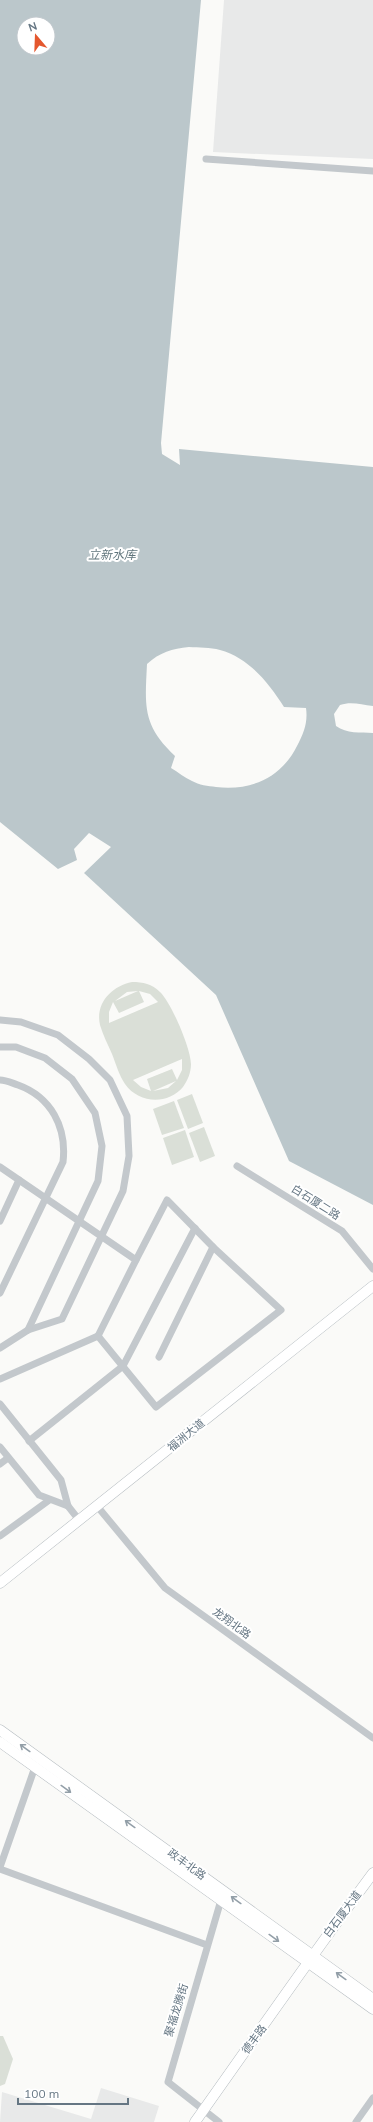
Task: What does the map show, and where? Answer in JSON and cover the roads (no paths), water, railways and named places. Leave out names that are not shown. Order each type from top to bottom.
[{"type":"main road","name":"福洲大道","points":[[0,1583],[373,1286]]},
{"type":"main road","name":"政丰北路","points":[[0,1730],[311,1960],[373,2010]]},
{"type":"main road","name":"政丰北路","points":[[0,1742],[220,1900],[373,1999]]},
{"type":"main road","name":"白石厦大道","points":[[311,1960],[322,1941],[373,1873]]},
{"type":"main road","name":"德丰路","points":[[195,2122],[311,1960]]},
{"type":"street","points":[[206,159],[373,171]]},
{"type":"street","points":[[0,1020],[21,1022],[58,1035],[89,1059],[110,1080],[126,1116],[129,1156],[123,1191],[62,1319],[28,1330],[0,1348]]},
{"type":"street","points":[[0,1047],[16,1047],[45,1058],[72,1078],[94,1113],[102,1146],[98,1181],[28,1330]]},
{"type":"street","points":[[0,1080],[5,1080],[29,1089],[48,1103],[59,1123],[65,1146],[63,1162],[0,1293]]},
{"type":"street","name":"白石厦二路","points":[[237,1166],[342,1231],[373,1269]]},
{"type":"street","points":[[0,1168],[136,1260]]},
{"type":"street","points":[[0,1221],[19,1180]]},
{"type":"street","points":[[0,1379],[98,1336],[167,1200],[213,1247],[281,1310],[156,1407],[98,1336]]},
{"type":"street","points":[[29,1441],[123,1366],[194,1228]]},
{"type":"street","points":[[159,1358],[213,1247]]},
{"type":"street","points":[[0,1404],[61,1480],[68,1506],[79,1520]]},
{"type":"street","points":[[0,1448],[39,1496],[48,1501],[68,1506]]},
{"type":"street","points":[[0,1464],[8,1458]]},
{"type":"street","points":[[0,1536],[48,1501]]},
{"type":"street","name":"龙翔北路","points":[[97,1506],[165,1588],[373,1738]]},
{"type":"street","points":[[35,1767],[0,1868],[207,1945]]},
{"type":"street","name":"聚福龙腾街","points":[[203,2111],[168,2082],[220,1900]]},
{"type":"street","points":[[356,2122],[373,2098]]},
{"type":"street","points":[[203,2111],[219,2122]]},
{"type":"water","name":"立新水库","points":[[0,0],[201,0],[161,443],[162,454],[180,465],[179,449],[373,467],[373,706],[353,703],[344,704],[340,705],[334,714],[336,726],[340,729],[354,732],[373,733],[373,1205],[289,1161],[216,995],[84,873],[111,847],[89,833],[74,849],[77,860],[58,869],[0,822]],"holes":[[[189,647],[212,648],[230,654],[249,665],[272,689],[284,707],[306,708],[306,723],[299,741],[290,757],[274,774],[253,784],[229,788],[216,787],[204,785],[187,778],[171,768],[175,756],[164,745],[151,724],[146,703],[147,664],[166,652],[177,649]]]}]
